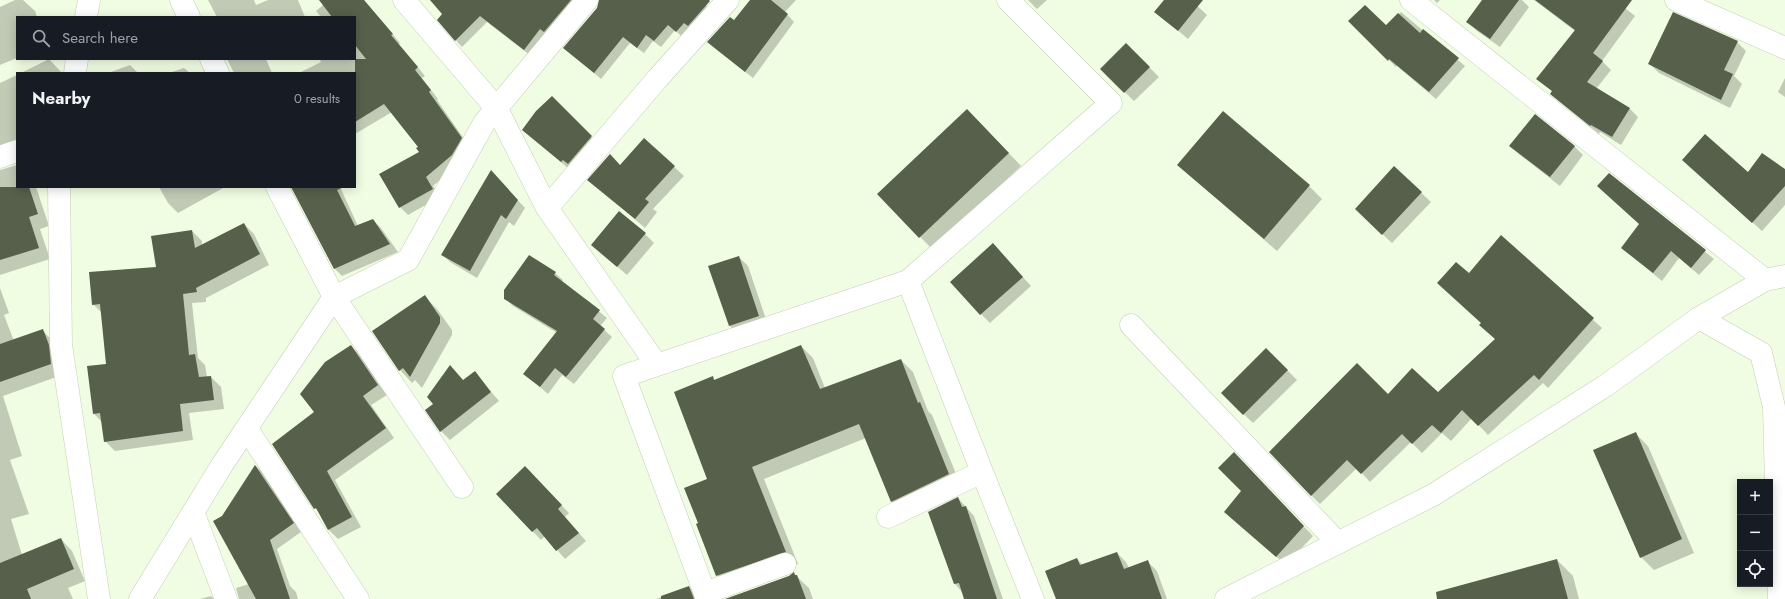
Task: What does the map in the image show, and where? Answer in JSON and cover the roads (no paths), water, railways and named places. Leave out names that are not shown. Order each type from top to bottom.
[{"type":"street","points":[[86,16],[89,0]]},
{"type":"street","points":[[181,0],[189,16]]},
{"type":"street","points":[[404,0],[497,108],[547,208],[657,365]]},
{"type":"street","points":[[140,599],[222,465],[334,297],[408,260],[484,123],[587,0]]},
{"type":"street","points":[[547,208],[658,78],[728,0]]},
{"type":"street","points":[[786,564],[706,596],[624,376],[908,281],[1111,103],[1008,0]]},
{"type":"street","points":[[1226,599],[1434,495],[1605,386],[1699,318],[1775,278],[1411,0]]},
{"type":"street","points":[[1676,0],[1785,48]]},
{"type":"street","points":[[75,72],[77,60]]},
{"type":"street","points":[[212,60],[218,72]]},
{"type":"street","points":[[0,157],[16,151]]},
{"type":"street","points":[[59,188],[61,345],[99,599]]},
{"type":"street","points":[[278,188],[334,297],[462,488]]},
{"type":"street","points":[[908,281],[1033,599]]},
{"type":"street","points":[[1699,318],[1762,353],[1774,407],[1780,599]]},
{"type":"street","points":[[1131,324],[1338,543]]},
{"type":"street","points":[[247,429],[358,599]]},
{"type":"street","points":[[888,517],[982,472]]},
{"type":"street","points":[[193,512],[226,599]]}]
